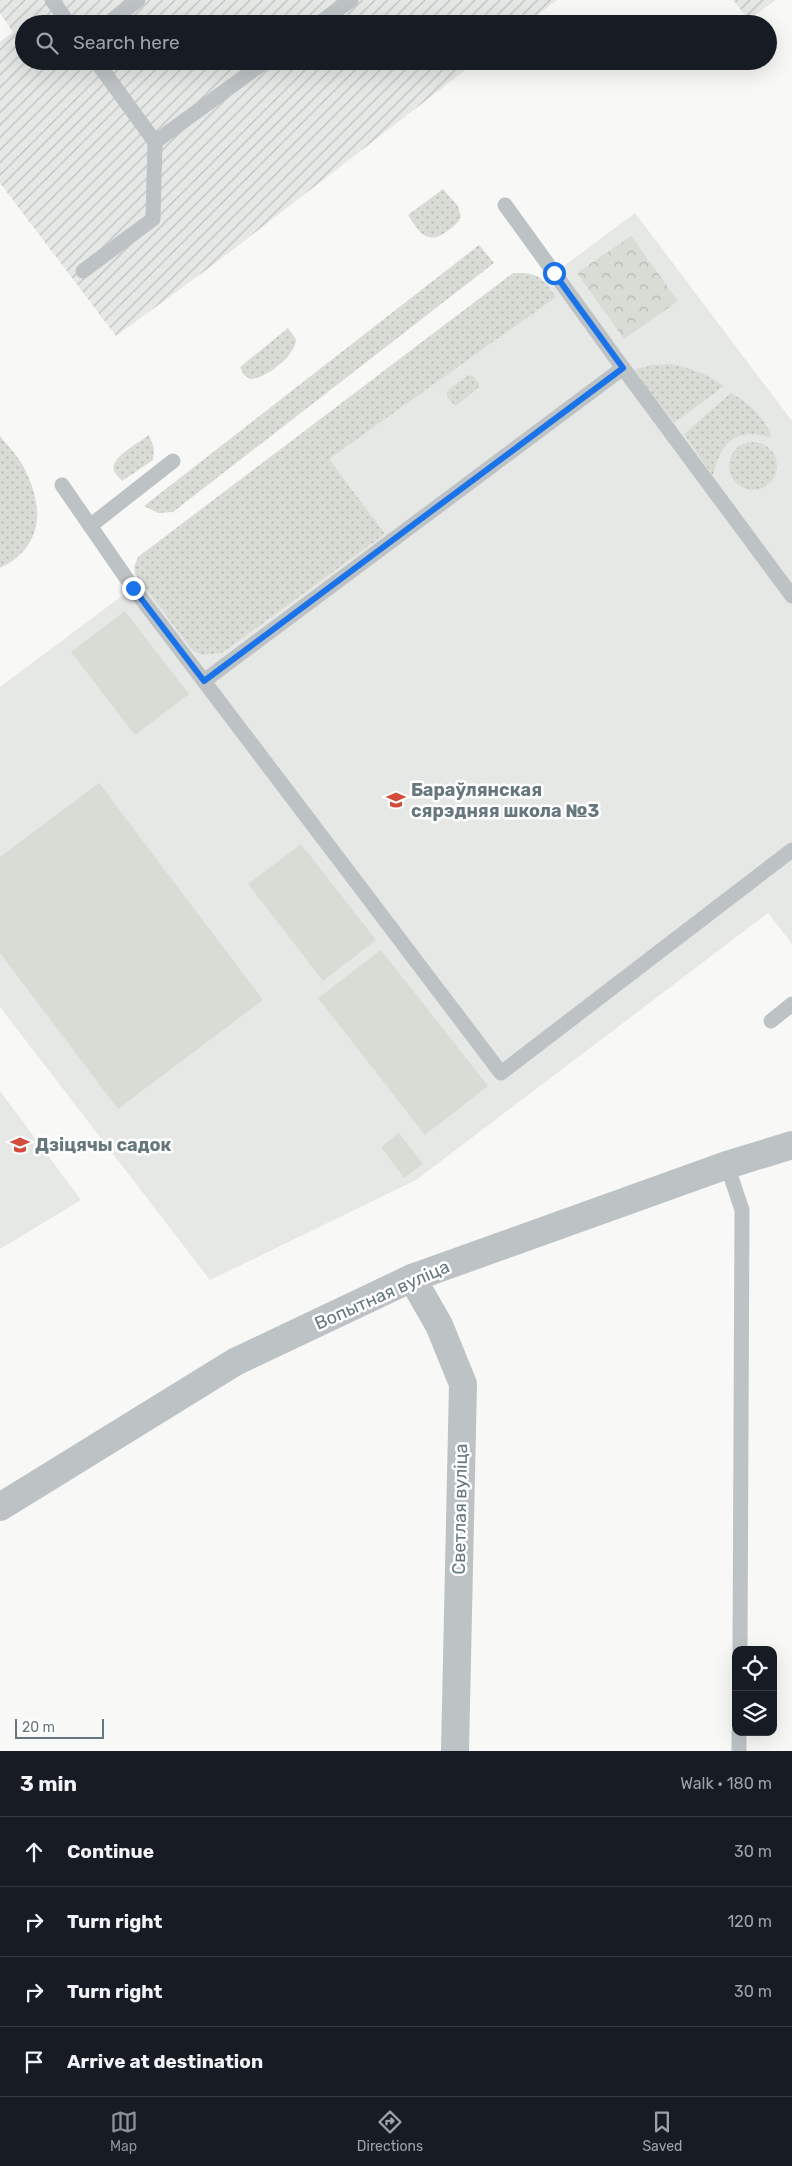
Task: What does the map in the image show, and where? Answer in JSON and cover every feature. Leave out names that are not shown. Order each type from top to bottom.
[{"type":"street","name":"Вопытная вуліца","points":[[0,1507],[236,1362],[412,1278],[727,1165],[792,1144]]},
{"type":"street","name":"Светлая вуліца","points":[[412,1278],[439,1325],[463,1384],[455,1751]]},
{"type":"lane","points":[[52,0],[63,15]]},
{"type":"lane","points":[[119,15],[138,0]]},
{"type":"lane","points":[[330,15],[351,0]]},
{"type":"lane","points":[[83,271],[153,219],[155,142],[103,70]]},
{"type":"lane","points":[[155,142],[254,70]]},
{"type":"lane","points":[[505,205],[792,596]]},
{"type":"lane","points":[[204,681],[623,368]]},
{"type":"lane","points":[[90,526],[174,461]]},
{"type":"lane","points":[[62,485],[131,584],[501,1073],[792,850]]},
{"type":"lane","points":[[770,1021],[792,1004]]},
{"type":"lane","points":[[727,1165],[742,1210],[740,1646]]},
{"type":"lane","points":[[739,1736],[739,1751]]},
{"type":"shaded area","points":[[0,0],[557,0],[538,15],[15,15],[15,70],[465,70],[213,265],[116,336],[0,183],[0,42],[13,32],[0,13]]},
{"type":"shaded area","points":[[733,0],[775,0],[756,15],[745,15]]},
{"type":"shaded area","name":"Бараўлянская сярэдняя школа №3","points":[[635,213],[792,421],[792,944],[768,913],[416,1180],[210,1280],[0,1007],[0,687]]},
{"type":"shaded area","name":"Дзіцячы садок","points":[[0,1091],[81,1200],[0,1249]]},
{"type":"green space","points":[[443,189],[458,206],[461,217],[440,236],[429,237],[420,231],[408,215]]},
{"type":"green space","points":[[631,236],[678,301],[624,339],[577,273]]},
{"type":"green space","points":[[479,245],[494,263],[173,512],[158,513],[144,506]]},
{"type":"green space","points":[[513,273],[539,277],[556,297],[329,459],[385,534],[222,653],[203,655],[193,651],[135,574],[134,567],[138,557]]},
{"type":"green space","points":[[288,328],[296,339],[295,345],[286,359],[272,371],[257,378],[250,379],[244,375],[240,367]]},
{"type":"green space","points":[[671,364],[699,372],[724,386],[674,423],[633,370],[652,365]]},
{"type":"green space","points":[[468,375],[473,376],[479,383],[479,387],[457,405],[454,405],[447,396],[447,391]]},
{"type":"green space","points":[[731,393],[745,402],[761,417],[772,438],[749,434],[732,440],[721,454],[713,476],[684,434]]},
{"type":"green space","points":[[149,435],[154,448],[153,460],[122,481],[114,471],[116,461],[126,451]]},
{"type":"green space","points":[[0,436],[22,464],[34,494],[37,509],[33,536],[26,548],[15,559],[0,568]]},
{"type":"green space","points":[[753,442],[762,444],[770,449],[775,457],[777,466],[775,475],[770,483],[762,488],[753,490],[744,488],[736,483],[731,475],[729,466],[731,457],[736,449],[744,444]]},
{"type":"green space","points":[[125,611],[189,694],[135,735],[71,652]]},
{"type":"green space","points":[[99,783],[263,1000],[118,1109],[0,953],[0,857]]},
{"type":"green space","points":[[301,844],[376,940],[323,981],[248,884]]},
{"type":"green space","points":[[381,950],[488,1086],[425,1135],[318,998]]},
{"type":"green space","points":[[399,1133],[423,1164],[404,1178],[381,1147]]},
{"type":"place","name":"Бараўлянская сярэдняя школа №3","points":[[396,800]]},
{"type":"place","name":"Дзіцячы садок","points":[[20,1145]]},
{"type":"route","points":[[133,588],[204,681],[534,435],[623,368],[554,273]]}]
